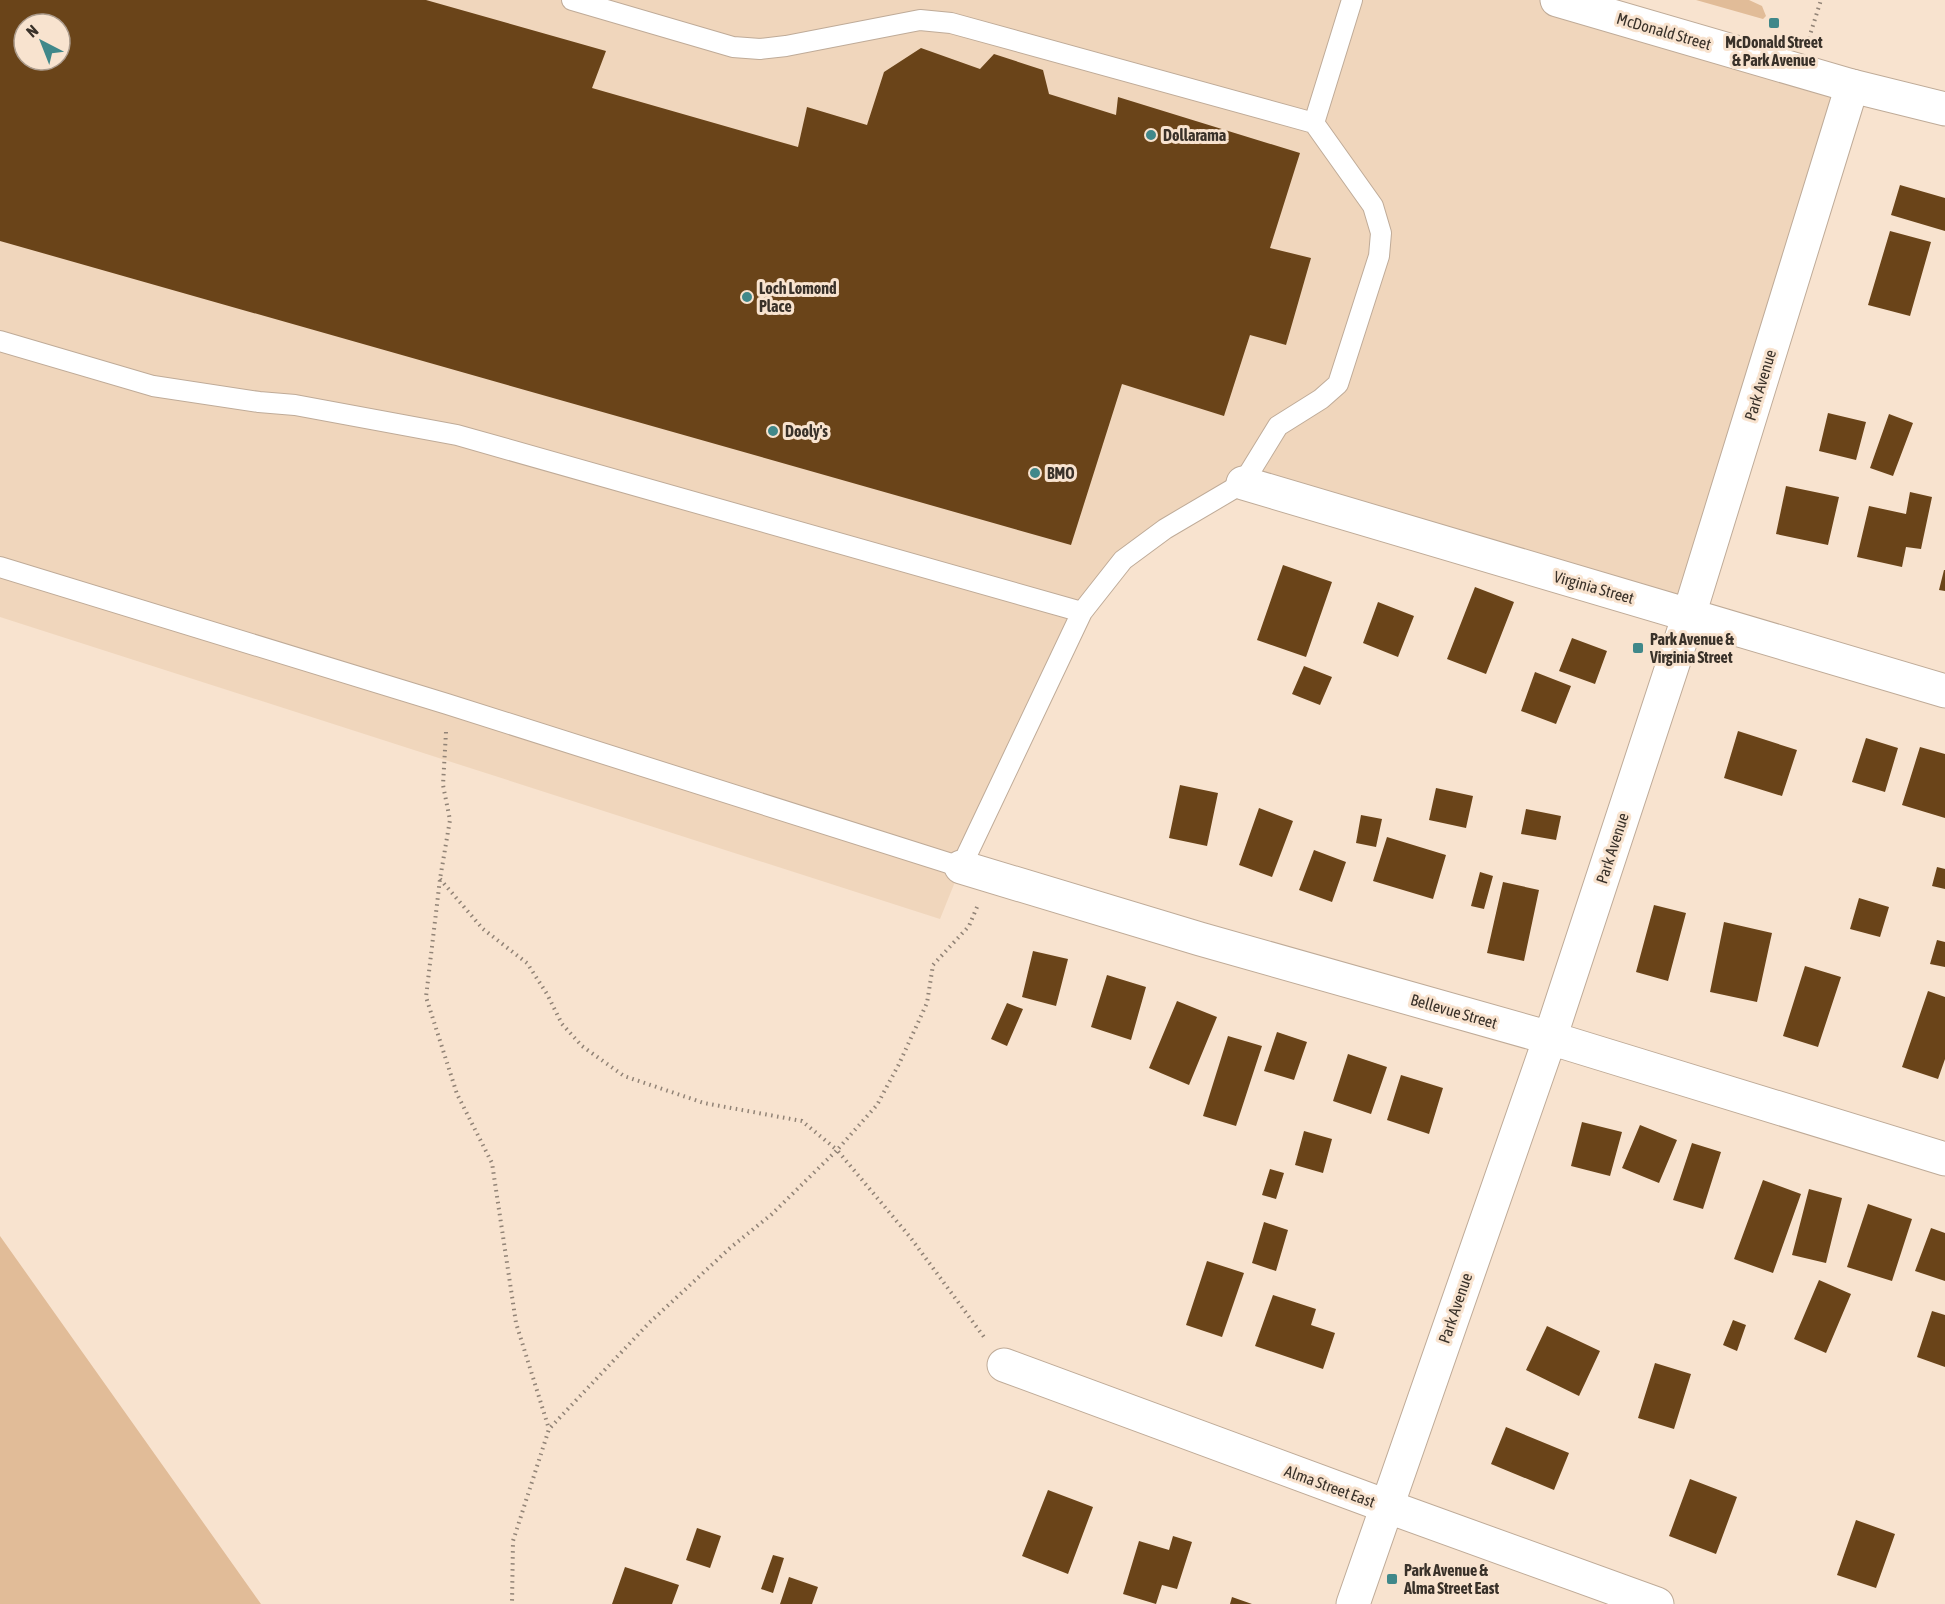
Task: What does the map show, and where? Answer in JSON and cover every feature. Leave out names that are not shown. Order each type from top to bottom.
[{"type":"street","name":"McDonald Street","points":[[1557,0],[1852,86],[1945,109]]},
{"type":"street","name":"Park Avenue","points":[[1353,1604],[1550,1038],[1689,615],[1852,86]]},
{"type":"street","name":"Virginia Street","points":[[1243,483],[1945,691]]},
{"type":"street","name":"Bellevue Street","points":[[976,872],[1200,939],[1550,1038],[1945,1159]]},
{"type":"street","name":"Alma Street East","points":[[1004,1365],[1658,1604]]},
{"type":"lane","points":[[0,567],[447,704],[976,872],[1082,612],[1123,560],[1165,529],[1243,483],[1278,426],[1320,399],[1338,384],[1379,256],[1381,232],[1373,206],[1314,123],[951,23],[920,20],[759,50],[733,47],[572,0]]},
{"type":"lane","points":[[1314,123],[1352,0]]},
{"type":"lane","points":[[0,341],[153,386],[259,402],[295,405],[457,435],[1082,612]]},
{"type":"path","points":[[447,704],[443,785],[450,820],[440,879],[426,997],[457,1094],[492,1163],[516,1323],[549,1429]]},
{"type":"path","points":[[512,1604],[513,1541],[549,1429],[649,1323],[730,1248],[772,1214],[877,1105],[927,1003],[933,964],[969,926],[976,872]]},
{"type":"path","points":[[440,879],[483,929],[527,963],[547,994],[562,1024],[582,1046],[624,1076],[704,1103],[802,1121],[837,1149],[910,1237],[1004,1365]]},
{"type":"shaded area","points":[[0,0],[1557,0],[1852,86],[1689,615],[1243,483],[1165,529],[1082,612],[961,867],[940,919],[0,617]]},
{"type":"shaded area","points":[[1696,0],[1749,0],[1762,6],[1766,16],[1763,19]]},
{"type":"shaded area","points":[[0,1236],[261,1604],[0,1604]]},
{"type":"building","name":"Loch Lomond Place","points":[[0,0],[426,0],[606,51],[592,88],[798,147],[807,107],[867,125],[884,72],[921,48],[980,69],[994,54],[1043,70],[1049,94],[1116,115],[1118,97],[1300,153],[1270,248],[1311,258],[1286,345],[1250,335],[1224,416],[1122,384],[1071,545],[0,241]]},
{"type":"building","points":[[1900,185],[1945,198],[1945,231],[1891,215]]},
{"type":"building","points":[[1890,231],[1931,242],[1910,316],[1868,305]]},
{"type":"building","points":[[1828,413],[1866,422],[1856,460],[1819,451]]},
{"type":"building","points":[[1889,414],[1913,423],[1893,476],[1870,468]]},
{"type":"building","points":[[1786,486],[1839,497],[1828,545],[1776,534]]},
{"type":"building","points":[[1910,492],[1932,497],[1921,549],[1906,547],[1902,567],[1857,557],[1869,506],[1906,514]]},
{"type":"building","points":[[1283,565],[1332,582],[1306,657],[1257,640]]},
{"type":"building","points":[[1945,570],[1945,591],[1939,590]]},
{"type":"building","points":[[1475,587],[1514,602],[1486,674],[1447,659]]},
{"type":"building","points":[[1378,602],[1414,616],[1398,657],[1363,643]]},
{"type":"building","points":[[1572,638],[1607,651],[1595,684],[1559,671]]},
{"type":"building","points":[[1304,666],[1332,677],[1320,705],[1292,694]]},
{"type":"building","points":[[1535,672],[1571,686],[1556,724],[1521,711]]},
{"type":"building","points":[[1738,731],[1797,750],[1782,796],[1724,778]]},
{"type":"building","points":[[1866,738],[1898,748],[1885,792],[1852,782]]},
{"type":"building","points":[[1920,747],[1945,754],[1945,818],[1902,805]]},
{"type":"building","points":[[1180,785],[1218,793],[1207,846],[1169,838]]},
{"type":"building","points":[[1436,788],[1473,796],[1466,828],[1429,820]]},
{"type":"building","points":[[1259,808],[1293,821],[1272,877],[1239,865]]},
{"type":"building","points":[[1526,809],[1561,816],[1556,840],[1521,834]]},
{"type":"building","points":[[1361,815],[1382,819],[1376,847],[1356,843]]},
{"type":"building","points":[[1387,837],[1446,855],[1433,899],[1373,881]]},
{"type":"building","points":[[1314,850],[1346,862],[1332,902],[1299,890]]},
{"type":"building","points":[[1937,867],[1945,869],[1945,889],[1932,886]]},
{"type":"building","points":[[1480,872],[1493,876],[1484,909],[1471,906]]},
{"type":"building","points":[[1503,882],[1539,890],[1524,961],[1487,953]]},
{"type":"building","points":[[1859,898],[1889,907],[1880,937],[1850,929]]},
{"type":"building","points":[[1654,905],[1686,913],[1668,981],[1636,972]]},
{"type":"building","points":[[1724,922],[1772,933],[1757,1002],[1710,992]]},
{"type":"building","points":[[1937,940],[1945,942],[1945,967],[1930,964]]},
{"type":"building","points":[[1033,951],[1068,959],[1056,1006],[1022,997]]},
{"type":"building","points":[[1805,966],[1841,977],[1818,1047],[1783,1036]]},
{"type":"building","points":[[1107,975],[1146,987],[1131,1040],[1091,1027]]},
{"type":"building","points":[[1928,991],[1945,997],[1945,1059],[1938,1079],[1902,1067]]},
{"type":"building","points":[[1177,1001],[1217,1017],[1189,1085],[1149,1068]]},
{"type":"building","points":[[1007,1003],[1023,1009],[1007,1046],[991,1039]]},
{"type":"building","points":[[1277,1032],[1307,1042],[1294,1080],[1264,1071]]},
{"type":"building","points":[[1228,1036],[1262,1046],[1236,1126],[1203,1116]]},
{"type":"building","points":[[1348,1054],[1387,1067],[1371,1114],[1333,1101]]},
{"type":"building","points":[[1401,1075],[1443,1088],[1429,1134],[1387,1120]]},
{"type":"building","points":[[1582,1122],[1622,1132],[1610,1176],[1571,1166]]},
{"type":"building","points":[[1640,1125],[1677,1140],[1659,1183],[1622,1168]]},
{"type":"building","points":[[1304,1131],[1332,1139],[1323,1173],[1295,1165]]},
{"type":"building","points":[[1692,1143],[1721,1152],[1703,1209],[1673,1200]]},
{"type":"building","points":[[1270,1169],[1284,1173],[1276,1199],[1262,1195]]},
{"type":"building","points":[[1763,1180],[1801,1194],[1773,1273],[1734,1259]]},
{"type":"building","points":[[1809,1189],[1842,1198],[1826,1263],[1792,1255]]},
{"type":"building","points":[[1868,1204],[1912,1219],[1892,1281],[1847,1267]]},
{"type":"building","points":[[1264,1222],[1288,1230],[1276,1271],[1252,1263]]},
{"type":"building","points":[[1931,1228],[1945,1233],[1945,1281],[1915,1271]]},
{"type":"building","points":[[1207,1261],[1244,1273],[1222,1337],[1186,1325]]},
{"type":"building","points":[[1819,1280],[1851,1294],[1826,1353],[1794,1339]]},
{"type":"building","points":[[1273,1295],[1316,1309],[1311,1325],[1335,1333],[1323,1369],[1255,1346]]},
{"type":"building","points":[[1932,1311],[1945,1315],[1945,1367],[1917,1357]]},
{"type":"building","points":[[1733,1320],[1746,1325],[1737,1351],[1723,1345]]},
{"type":"building","points":[[1547,1326],[1600,1351],[1579,1396],[1526,1370]]},
{"type":"building","points":[[1655,1363],[1691,1374],[1674,1429],[1638,1418]]},
{"type":"building","points":[[1506,1427],[1569,1453],[1554,1490],[1491,1464]]},
{"type":"building","points":[[1690,1479],[1737,1497],[1716,1554],[1669,1536]]},
{"type":"building","points":[[1048,1490],[1093,1507],[1068,1574],[1022,1556]]},
{"type":"building","points":[[1856,1520],[1895,1534],[1876,1588],[1837,1575]]},
{"type":"building","points":[[697,1528],[721,1536],[710,1568],[686,1560]]},
{"type":"building","points":[[1173,1536],[1192,1542],[1177,1589],[1162,1585],[1156,1604],[1123,1594],[1139,1541],[1169,1550]]},
{"type":"building","points":[[773,1555],[784,1558],[773,1593],[761,1589]]},
{"type":"building","points":[[625,1567],[679,1585],[672,1604],[612,1604]]},
{"type":"building","points":[[789,1577],[818,1587],[812,1604],[780,1604]]},
{"type":"building","points":[[1232,1597],[1252,1604],[1230,1604]]},
{"type":"place","name":"McDonald Street & Park Avenue","points":[[1774,23]]},
{"type":"place","name":"Dollarama","points":[[1151,135]]},
{"type":"place","name":"Loch Lomond Place","points":[[747,297]]},
{"type":"place","name":"Dooly's","points":[[773,431]]},
{"type":"place","name":"BMO","points":[[1035,473]]},
{"type":"place","name":"Park Avenue & Virginia Street","points":[[1638,648]]},
{"type":"place","name":"Park Avenue & Alma Street East","points":[[1392,1579]]}]
